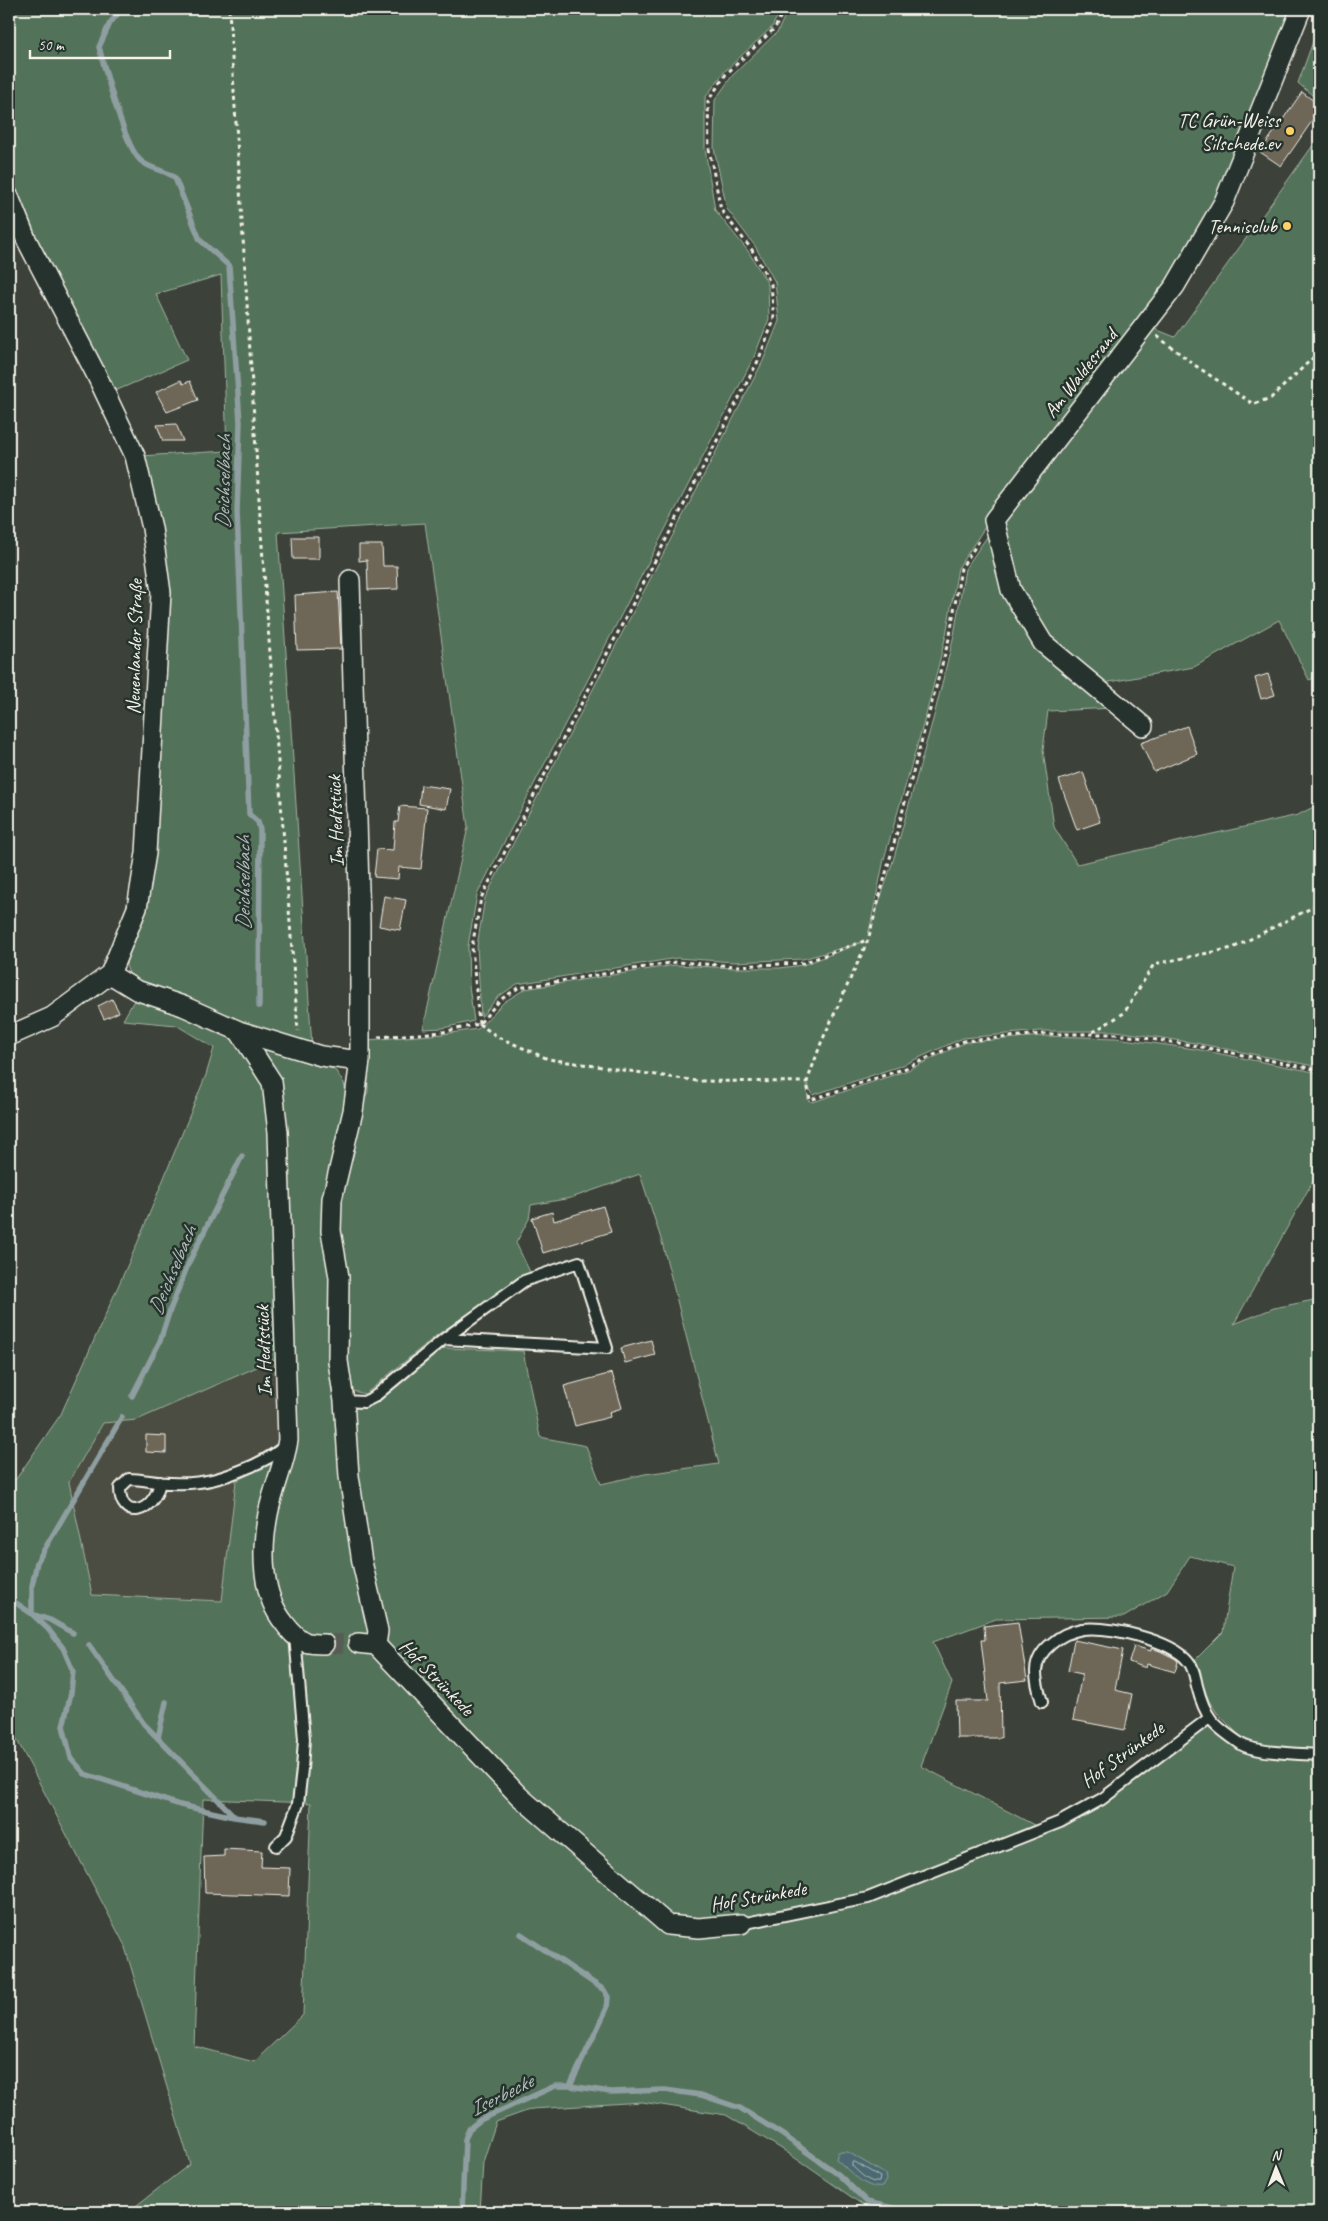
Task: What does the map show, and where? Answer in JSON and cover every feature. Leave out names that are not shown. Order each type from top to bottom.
[{"type":"street","name":"Am Waldesrand","points":[[994,520],[1175,286],[1224,202],[1301,9]]},
{"type":"street","name":"Neuenlander Straße","points":[[9,197],[26,239],[96,374],[135,456],[152,528],[161,593],[146,853],[137,908],[110,974]]},
{"type":"street","points":[[994,520],[1012,590],[1043,643],[1143,726]]},
{"type":"street","name":"Im Hedtstück","points":[[350,580],[360,923],[360,1061],[353,1111],[332,1199],[331,1231],[338,1277],[338,1361],[344,1402],[349,1476],[362,1562]]},
{"type":"street","points":[[9,1036],[52,1017],[110,974],[136,990],[183,1006],[239,1031],[321,1056],[360,1061]]},
{"type":"street","name":"Im Hedtstück","points":[[239,1031],[272,1082],[278,1132],[288,1440],[285,1462],[268,1515],[264,1567],[269,1596],[277,1615],[295,1636]]},
{"type":"street","name":"Hof Strünkede","points":[[362,1562],[378,1631],[367,1644],[519,1796],[668,1925],[699,1928],[741,1924]]},
{"type":"street","points":[[295,1636],[306,1643],[324,1644]]},
{"type":"lane","points":[[344,1402],[364,1402],[374,1397],[444,1339],[524,1281],[579,1262],[607,1348],[444,1339]]},
{"type":"lane","points":[[160,1482],[200,1483],[232,1475],[268,1458],[288,1440]]},
{"type":"lane","points":[[1042,1702],[1035,1668],[1043,1651],[1058,1638],[1082,1629],[1117,1631],[1154,1640],[1180,1652],[1190,1663],[1201,1704],[1208,1719],[1243,1746],[1279,1752],[1319,1755]]},
{"type":"lane","points":[[276,1846],[286,1836],[298,1804],[302,1769],[304,1739],[295,1636]]},
{"type":"lane","name":"Hof Strünkede","points":[[741,1924],[868,1898],[1060,1822],[1102,1799],[1208,1719]]},
{"type":"path","points":[[230,9],[261,532],[300,1050]]},
{"type":"path","points":[[479,1024],[472,947],[481,898],[758,361],[774,320],[771,284],[752,250],[721,210],[709,150],[708,101],[726,74],[775,28],[784,9]]},
{"type":"path","points":[[1144,327],[1196,366],[1253,404],[1271,398],[1319,352]]},
{"type":"path","points":[[994,520],[961,568],[950,635],[868,940],[821,1043],[807,1082],[810,1100],[906,1068],[964,1040],[1043,1034],[1116,1034],[1192,1045],[1319,1070]]},
{"type":"path","points":[[1092,1033],[1124,1013],[1154,964],[1233,948],[1319,904]]},
{"type":"path","points":[[360,1040],[443,1032],[479,1024],[500,1000],[518,988],[676,962],[735,966],[803,963],[868,940]]},
{"type":"path","points":[[479,1024],[498,1037],[548,1059],[697,1081],[807,1082]]},
{"type":"shaded area","points":[[275,1359],[279,1458],[236,1481],[222,1601],[92,1596],[69,1482],[103,1423],[137,1420]]},
{"type":"green space","points":[[9,9],[781,9],[772,27],[725,71],[705,98],[705,149],[715,210],[748,251],[768,284],[769,319],[754,357],[477,895],[468,946],[469,986],[474,1021],[443,1028],[423,1029],[468,827],[425,523],[278,532],[312,1047],[132,980],[126,966],[166,659],[139,456],[227,451],[221,275],[156,294],[187,360],[115,391],[9,179]]},
{"type":"green space","points":[[788,9],[1291,9],[1260,94],[1257,110],[1219,204],[1171,284],[991,518],[958,568],[946,635],[926,715],[884,859],[869,932],[893,861],[934,716],[954,635],[965,569],[991,531],[1004,592],[1031,637],[1115,708],[1048,711],[1043,750],[1054,827],[1077,864],[1298,815],[1319,804],[1319,1067],[1195,1043],[1116,1031],[1041,1031],[963,1038],[903,1065],[813,1095],[807,1084],[808,1100],[813,1102],[908,1070],[966,1042],[1044,1036],[1116,1038],[1195,1049],[1319,1073],[1319,1170],[1234,1324],[1274,1308],[1319,1299],[1319,1750],[1277,1749],[1246,1742],[1217,1713],[1209,1701],[1194,1661],[1223,1632],[1233,1567],[1190,1556],[1167,1591],[1124,1617],[996,1619],[933,1642],[952,1683],[921,1766],[1036,1826],[867,1892],[738,1919],[698,1923],[669,1920],[520,1789],[428,1683],[417,1692],[511,1795],[664,1929],[697,1934],[732,1931],[870,1903],[1016,1841],[1062,1824],[1105,1801],[1208,1725],[1239,1749],[1276,1757],[1319,1759],[1319,2212],[873,2212],[785,2151],[726,2115],[642,2102],[532,2109],[496,2122],[483,2162],[480,2212],[128,2212],[190,2164],[124,1944],[9,1725],[9,1482],[16,1479],[61,1414],[137,1244],[206,1075],[214,1048],[176,1025],[123,1020],[137,995],[208,1017],[335,1070],[344,1083],[349,1106],[326,1202],[334,1290],[336,1399],[352,1406],[366,1407],[391,1391],[431,1354],[445,1348],[523,1351],[540,1437],[586,1446],[601,1484],[645,1474],[719,1464],[662,1242],[640,1174],[571,1198],[531,1205],[529,1219],[516,1243],[530,1272],[437,1335],[365,1394],[353,1391],[344,1339],[344,1277],[336,1233],[335,1214],[358,1107],[368,1092],[367,1040],[443,1034],[478,1029],[504,1002],[525,989],[675,965],[780,968],[803,965],[860,943],[803,959],[734,962],[677,958],[517,984],[498,997],[481,1017],[477,946],[485,898],[763,361],[779,321],[775,282],[755,246],[727,209],[714,148],[715,100],[732,76],[778,31]],"holes":[[[275,1359],[279,1458],[236,1481],[222,1601],[92,1595],[69,1482],[103,1423],[137,1420]],[[203,1799],[311,1803],[303,2015],[254,2062],[194,2046]]]},
{"type":"green space","points":[[1319,25],[1319,101],[1298,83]]},
{"type":"green space","points":[[1319,137],[1319,676],[1309,680],[1279,620],[1194,667],[1104,683],[1049,640],[1015,588],[999,522],[1150,327],[1175,337]]},
{"type":"water","points":[[838,2152],[848,2152],[885,2174],[886,2180],[882,2187],[876,2187],[863,2182],[836,2159]]},
{"type":"building","name":"TC Grün-Weiss Silschede.ev","points":[[1302,92],[1319,105],[1319,111],[1281,166],[1260,152]]},
{"type":"building","points":[[181,380],[183,384],[190,381],[198,400],[167,412],[156,392]]},
{"type":"building","points":[[176,424],[183,441],[163,441],[157,425]]},
{"type":"building","points":[[292,537],[319,537],[319,559],[293,559]]},
{"type":"building","points":[[359,545],[382,545],[383,566],[397,566],[398,589],[368,590],[367,560],[359,561]]},
{"type":"building","points":[[338,592],[341,649],[297,650],[295,595]]},
{"type":"building","points":[[1268,674],[1275,695],[1261,699],[1255,678]]},
{"type":"building","points":[[1187,726],[1197,754],[1154,772],[1141,743]]},
{"type":"building","points":[[1083,772],[1100,822],[1077,830],[1059,780]]},
{"type":"building","points":[[421,785],[450,789],[446,809],[419,804]]},
{"type":"building","points":[[400,806],[427,808],[421,869],[399,867],[398,879],[374,877],[377,849],[393,850],[395,822],[398,822]]},
{"type":"building","points":[[384,896],[406,900],[400,930],[379,926]]},
{"type":"building","points":[[112,999],[119,1012],[104,1019],[98,1006]]},
{"type":"building","points":[[603,1206],[611,1232],[543,1253],[532,1218],[552,1212],[554,1221]]},
{"type":"building","points":[[651,1340],[655,1355],[625,1363],[621,1348]]},
{"type":"building","points":[[612,1373],[622,1408],[609,1412],[610,1417],[575,1426],[564,1386]]},
{"type":"building","points":[[146,1435],[166,1436],[166,1453],[146,1452]]},
{"type":"building","points":[[1018,1622],[1027,1680],[1000,1683],[1001,1738],[957,1738],[956,1701],[988,1701],[981,1640],[985,1640],[984,1626]]},
{"type":"building","points":[[1074,1640],[1123,1650],[1115,1690],[1132,1694],[1125,1730],[1073,1720],[1082,1674],[1068,1671]]},
{"type":"building","points":[[1134,1646],[1151,1651],[1151,1648],[1176,1659],[1178,1662],[1175,1672],[1147,1664],[1146,1668],[1129,1662]]},
{"type":"building","points":[[224,1849],[262,1851],[261,1867],[290,1868],[289,1896],[205,1893],[204,1857],[224,1856]]},
{"type":"waterway","name":"Deichselbach","points":[[122,9],[110,23],[99,47],[122,125],[135,153],[141,161],[175,178],[200,240],[229,266],[240,422],[237,512],[249,814],[258,822],[260,830],[259,1006]]},
{"type":"waterway","name":"Deichselbach","points":[[132,1396],[160,1341],[189,1262],[242,1156]]},
{"type":"waterway","name":"Deichselbach","points":[[73,1633],[50,1620],[32,1614],[32,1586],[37,1562],[122,1417]]},
{"type":"waterway","points":[[9,1598],[32,1614],[48,1629],[63,1648],[73,1671],[71,1693],[63,1726],[71,1758],[85,1774],[180,1805],[234,1817],[265,1821]]},
{"type":"waterway","points":[[89,1645],[144,1724],[234,1816]]},
{"type":"waterway","points":[[158,1738],[166,1702]]},
{"type":"waterway","points":[[521,1934],[604,1990],[608,1997],[607,2008],[570,2086],[611,2092],[665,2090],[701,2095],[740,2108],[783,2135],[839,2175],[867,2202],[901,2210],[934,2212]]},
{"type":"waterway","name":"Iserbecke","points":[[462,2212],[465,2139],[469,2129],[480,2120],[555,2086],[570,2086]]},
{"type":"tunnel","points":[[324,1644],[358,1643]]},
{"type":"place","name":"TC Grün-Weiss Silschede.ev","points":[[1290,131]]},
{"type":"place","name":"Tennisclub","points":[[1287,226]]}]
